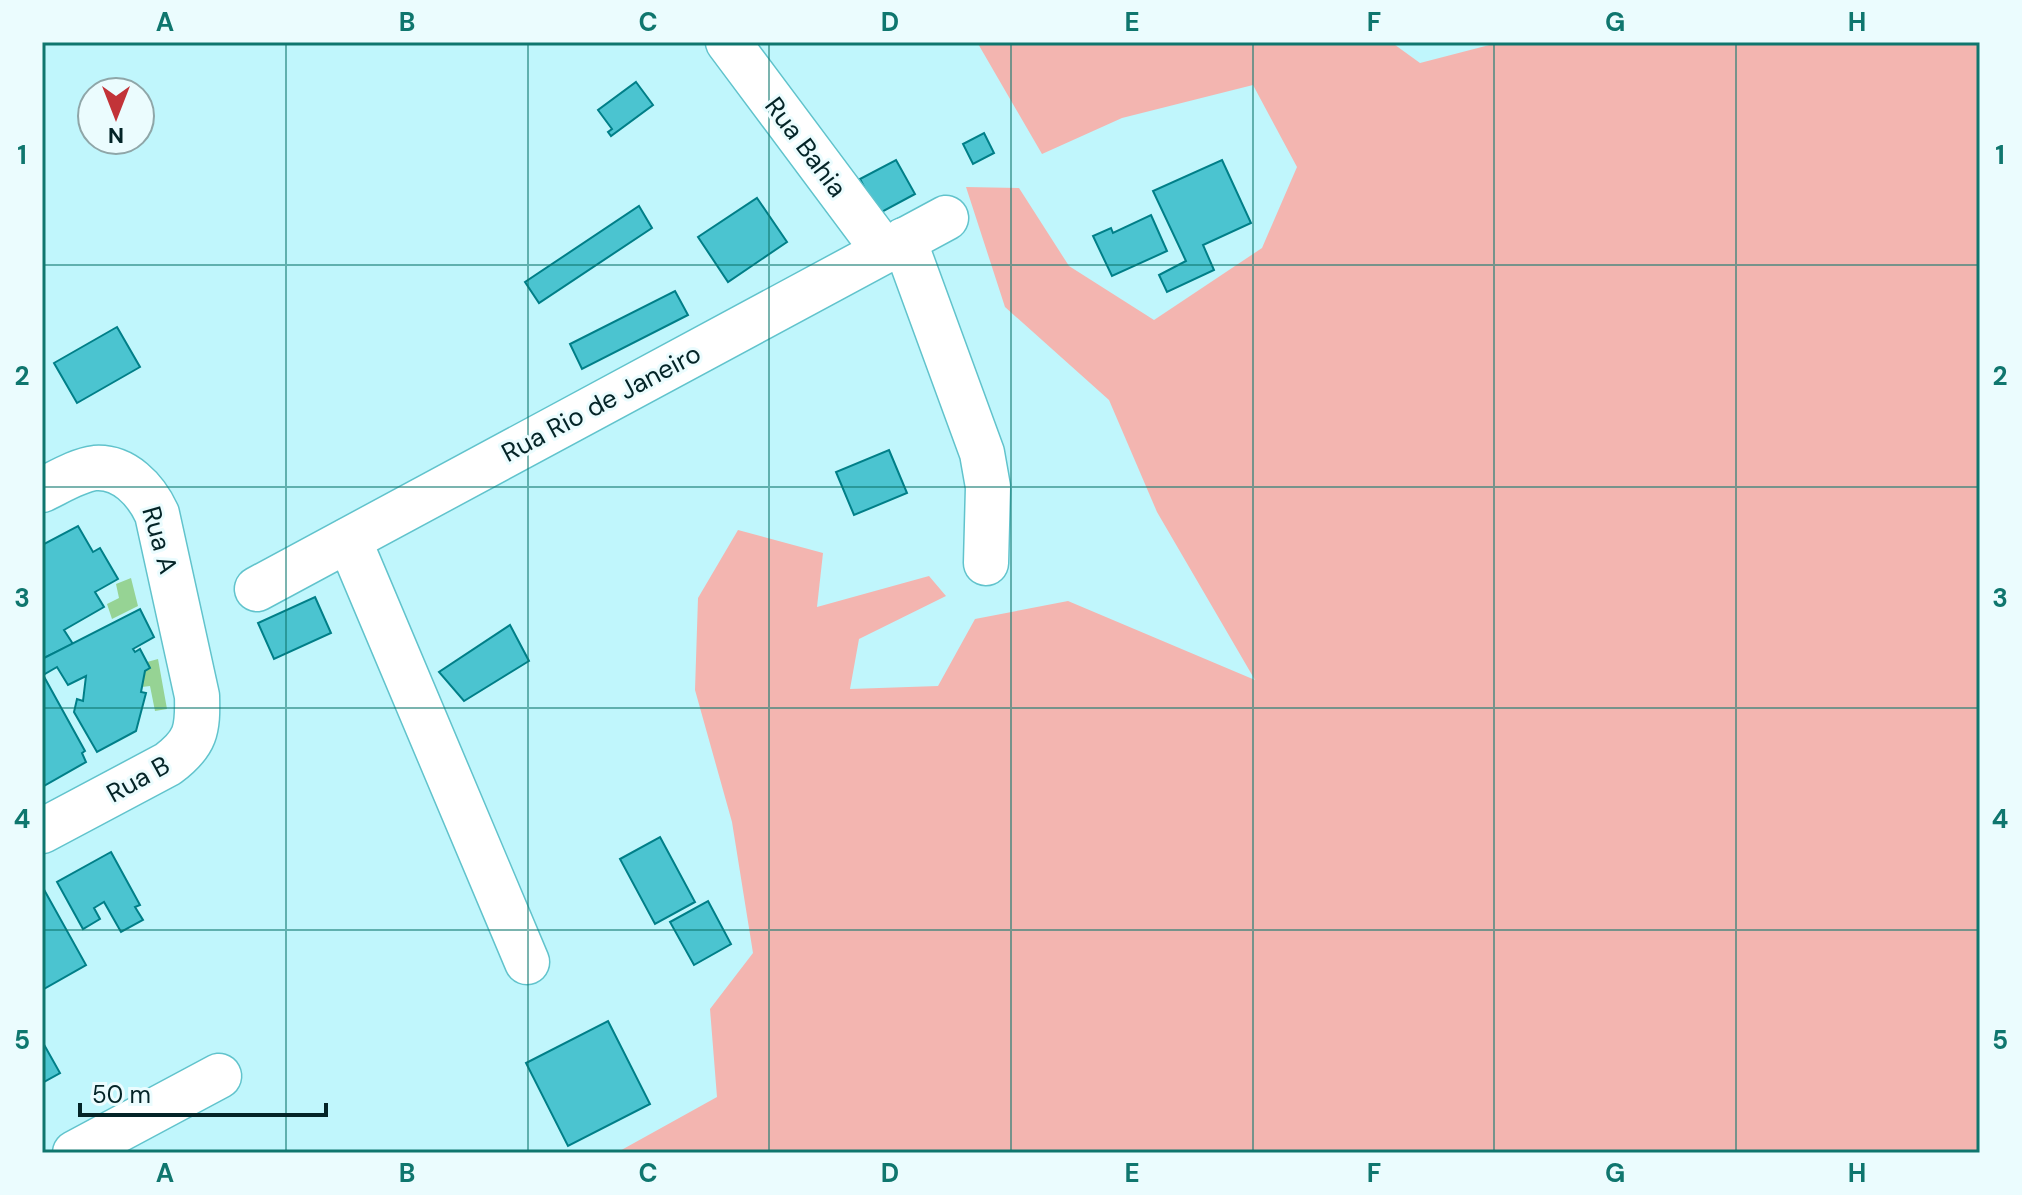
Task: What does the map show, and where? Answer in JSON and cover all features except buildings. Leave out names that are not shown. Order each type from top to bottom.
[{"type":"street","name":"Rua Bahia","points":[[728,42],[894,246],[982,453],[988,487],[986,563]]},
{"type":"street","name":"Rua Rio de Janeiro","points":[[257,589],[946,218]]},
{"type":"street","name":"Rua A","points":[[42,490],[95,468],[125,475],[148,496],[157,514],[178,607]]},
{"type":"street","points":[[349,540],[527,962]]},
{"type":"street","name":"Rua B","points":[[42,831],[168,764],[186,750],[198,727],[197,696],[178,607]]},
{"type":"street","points":[[75,1153],[219,1076]]},
{"type":"shaded area","points":[[977,42],[1391,42],[1420,63],[1501,42],[1980,42],[1980,1153],[616,1153],[717,1097],[710,1009],[753,953],[732,822],[695,690],[698,598],[738,530],[823,553],[817,607],[929,576],[946,596],[859,639],[850,689],[938,686],[975,619],[1068,601],[1255,680],[1157,512],[1109,400],[1005,307],[966,187],[1019,188],[1069,266],[1154,320],[1262,248],[1297,167],[1253,85],[1122,118],[1042,154]]},
{"type":"shaded area","points":[[131,578],[138,606],[112,619],[107,604],[119,598],[116,584]]},
{"type":"shaded area","points":[[158,659],[167,709],[155,711],[150,686],[142,687],[145,671],[150,668],[147,662]]}]
